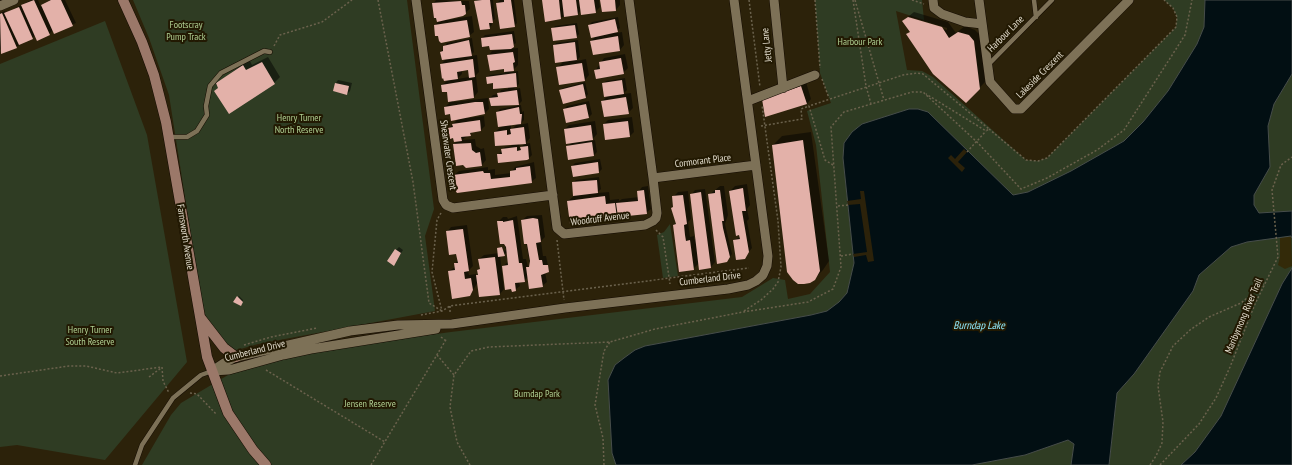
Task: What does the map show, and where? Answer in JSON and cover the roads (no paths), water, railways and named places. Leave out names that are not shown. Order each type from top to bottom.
[{"type":"main road","name":"Farnsworth Avenue","points":[[123,0],[154,75],[168,137],[198,315],[207,357],[228,413],[253,450],[266,465]]},
{"type":"main road","points":[[198,315],[224,348],[236,357]]},
{"type":"street","points":[[0,6],[14,0]]},
{"type":"street","name":"Shearwater Crescent","points":[[416,0],[443,200],[446,205],[453,208],[553,195]]},
{"type":"street","name":"Woodruff Avenue","points":[[527,0],[557,228],[560,232],[569,234],[645,225],[653,221],[657,213],[653,178]]},
{"type":"street","points":[[629,0],[653,178]]},
{"type":"street","name":"Cumberland Drive","points":[[212,371],[224,362],[236,357],[350,331],[398,325],[452,324],[565,308],[728,289],[748,286],[756,281],[763,275],[767,266],[768,256],[734,0]]},
{"type":"street","name":"Jetty Lane","points":[[774,0],[783,88]]},
{"type":"street","name":"Lakeside Crescent","points":[[979,0],[990,82],[1014,109],[1021,109],[1129,0]]},
{"type":"street","points":[[933,4],[942,14],[965,22],[982,24]]},
{"type":"street","points":[[748,101],[815,75]]},
{"type":"street","name":"Cormorant Place","points":[[653,178],[756,165]]},
{"type":"street","name":"Cumberland Drive","points":[[212,371],[229,370],[311,349],[440,328],[452,324]]},
{"type":"lane","name":"Harbour Lane","points":[[1034,0],[1036,16]]},
{"type":"lane","name":"Harbour Lane","points":[[988,65],[1052,0]]},
{"type":"lane","points":[[168,137],[187,137],[197,131],[207,115],[206,106],[210,86],[221,73],[264,52],[270,52]]},
{"type":"lane","points":[[134,465],[142,445],[173,398],[201,375],[212,371]]},
{"type":"water","name":"Burndap Lake","points":[[1205,0],[1292,0],[1292,74],[1274,104],[1268,126],[1270,167],[1254,195],[1254,205],[1259,213],[1292,211],[1292,238],[1291,236],[1247,242],[1231,247],[1199,275],[1193,291],[1134,374],[1117,393],[1109,465],[1071,465],[1074,444],[1068,440],[1025,455],[972,465],[616,465],[612,453],[608,380],[615,365],[624,358],[635,350],[645,346],[827,311],[839,302],[847,293],[854,263],[843,158],[844,143],[852,132],[862,124],[909,109],[918,109],[928,112],[1013,195],[1028,192],[1071,171],[1124,141],[1143,122],[1168,91],[1197,44],[1204,27]]},
{"type":"water","points":[[1292,268],[1292,465],[1181,465],[1195,452],[1221,416],[1282,284]]},
{"type":"park label","name":"Footscray Pump Track","points":[[186,30]]},
{"type":"park label","name":"Harbour Park","points":[[860,42]]},
{"type":"park label","name":"Henry Turner North Reserve","points":[[299,124]]},
{"type":"park label","name":"Henry Turner South Reserve","points":[[90,336]]},
{"type":"park label","name":"Burndap Park","points":[[537,394]]},
{"type":"park label","name":"Jensen Reserve","points":[[370,404]]}]
